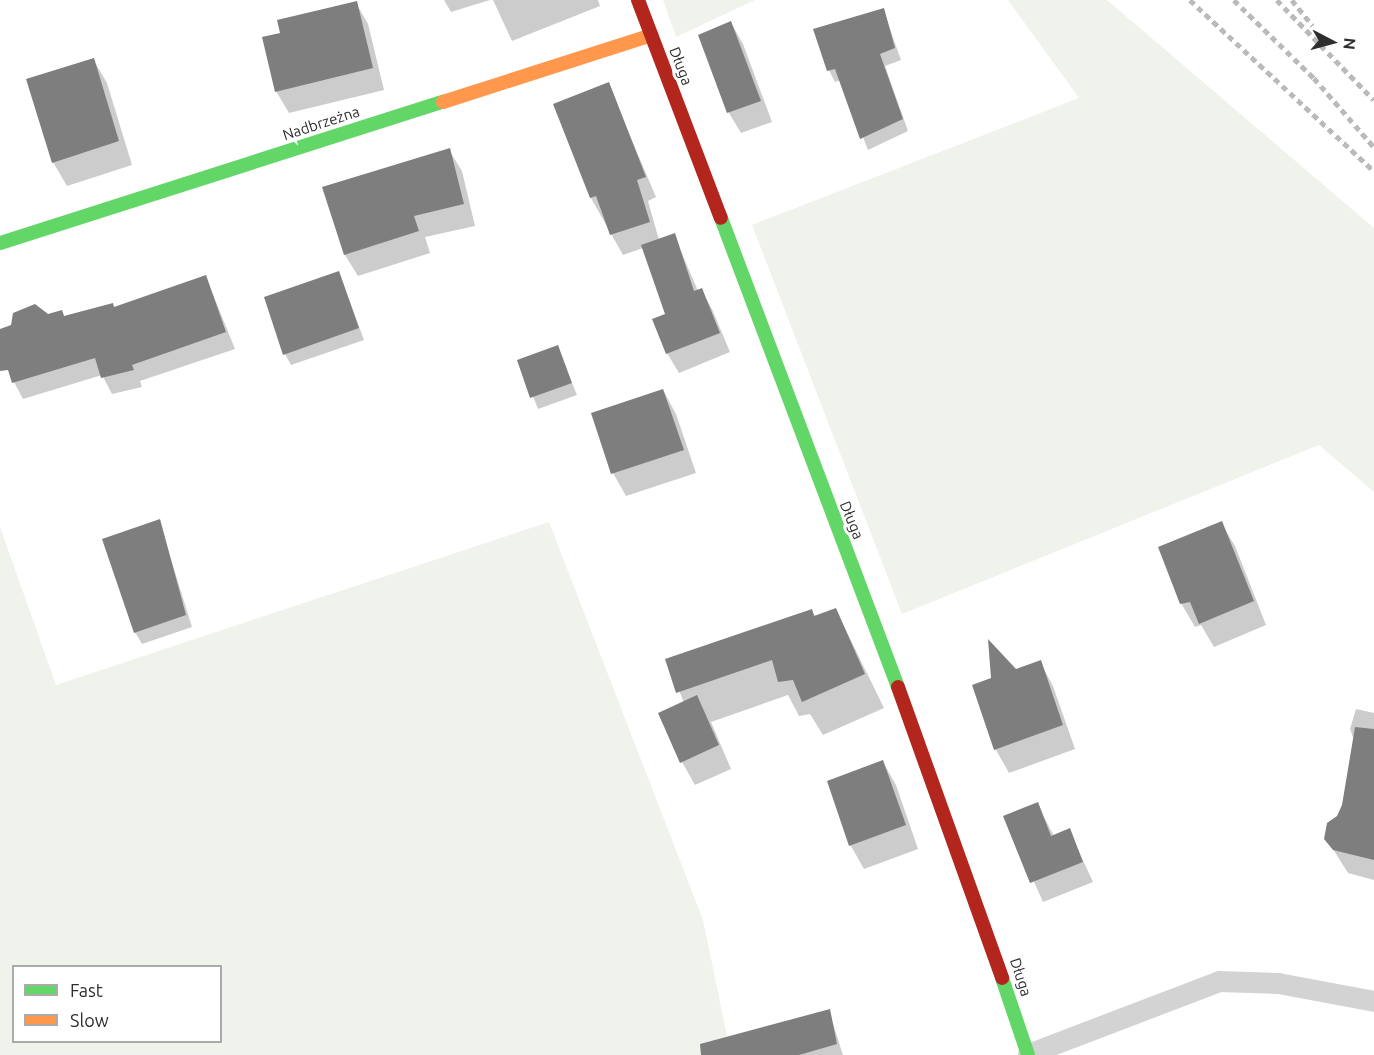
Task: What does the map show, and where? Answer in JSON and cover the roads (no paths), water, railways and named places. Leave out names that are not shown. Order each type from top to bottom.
[{"type":"street","name":"Długa","points":[[638,0],[943,806],[1028,1055]]},
{"type":"street","name":"Nadbrzeżna","points":[[0,243],[652,35]]},
{"type":"lane","points":[[1028,1055],[1167,1004],[1219,981],[1278,983],[1374,1000]]},
{"type":"railway","points":[[1190,0],[1374,171]]},
{"type":"railway","points":[[1234,0],[1314,78],[1374,147]]},
{"type":"railway","points":[[1277,0],[1374,100]]},
{"type":"railway","points":[[1292,0],[1313,26]]}]
